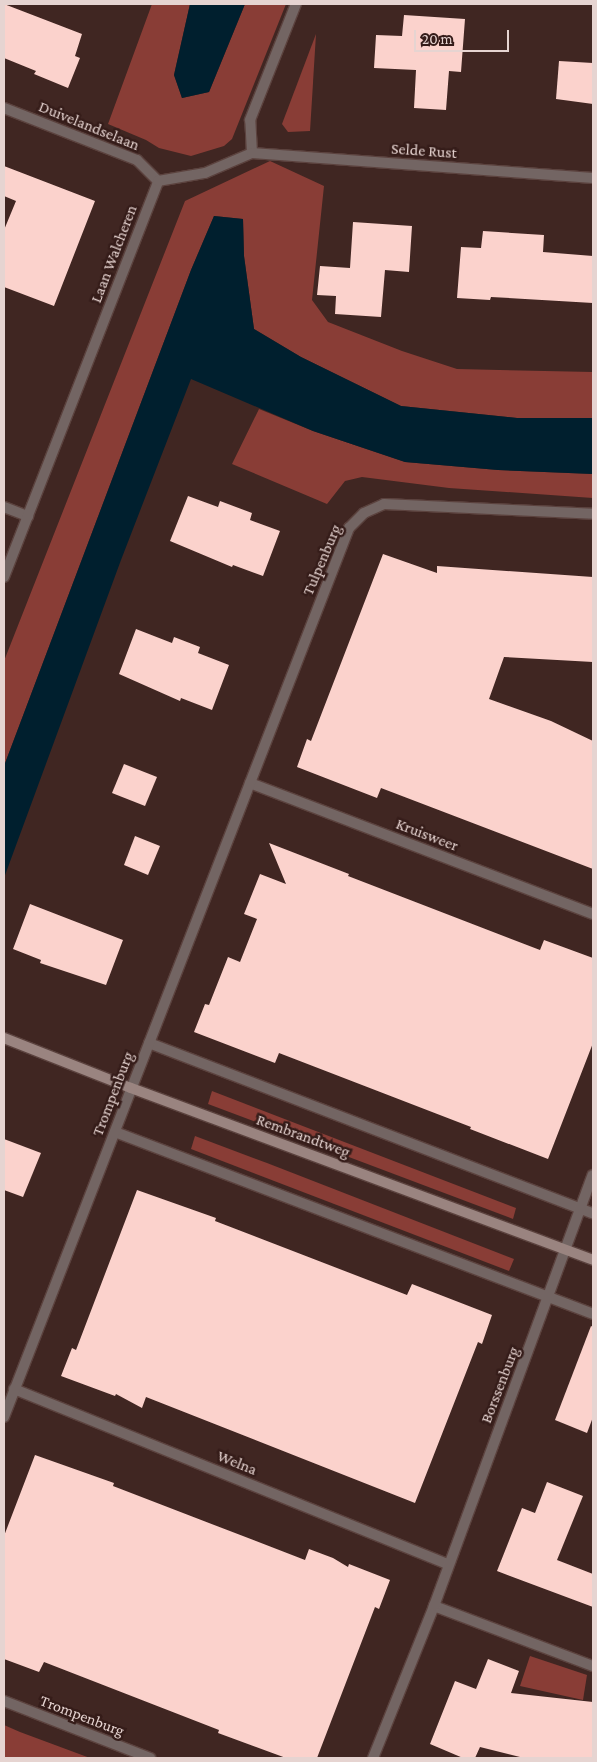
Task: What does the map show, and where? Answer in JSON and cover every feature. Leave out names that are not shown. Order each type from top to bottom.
[{"type":"street","points":[[158,181],[205,173],[252,153],[250,120],[296,4]]},
{"type":"street","name":"Duivelandselaan","points":[[4,108],[137,160],[158,181]]},
{"type":"street","name":"Selde Rust","points":[[252,153],[593,178]]},
{"type":"street","name":"Laan Walcheren","points":[[4,577],[158,181]]},
{"type":"street","name":"Tulpenburg","points":[[250,783],[349,528],[364,513],[384,504],[593,514]]},
{"type":"street","points":[[4,507],[28,516]]},
{"type":"street","name":"Kruisweer","points":[[250,783],[593,914]]},
{"type":"street","name":"Trompenburg","points":[[4,1417],[250,783]]},
{"type":"street","name":"Rembrandtweg","points":[[4,1038],[132,1088],[593,1260]]},
{"type":"street","name":"Rembrandtweg","points":[[149,1043],[593,1212]]},
{"type":"street","points":[[115,1132],[593,1314]]},
{"type":"street","name":"Borssenburg","points":[[373,1758],[434,1606],[593,1175]]},
{"type":"street","name":"Welna","points":[[14,1389],[448,1564]]},
{"type":"street","points":[[434,1606],[593,1666]]},
{"type":"street","name":"Trompenburg","points":[[4,1701],[150,1758]]},
{"type":"shaded area","points":[[152,4],[190,4],[174,75],[182,98],[209,92],[245,4],[286,4],[232,139],[224,146],[191,156],[159,148],[146,140],[108,124]]},
{"type":"shaded area","points":[[316,34],[310,131],[288,132],[282,124]]},
{"type":"shaded area","points":[[270,161],[324,186],[312,300],[328,322],[402,351],[457,369],[593,372],[593,418],[517,418],[401,406],[301,357],[254,329],[244,256],[243,219],[214,216],[191,270],[4,766],[4,661],[185,201]]},
{"type":"shaded area","points":[[259,409],[313,431],[405,462],[498,470],[593,474],[593,498],[449,488],[362,477],[345,481],[327,504],[232,464]]},
{"type":"shaded area","points":[[212,1091],[516,1208],[513,1219],[208,1104]]},
{"type":"shaded area","points":[[195,1136],[514,1259],[509,1271],[191,1149]]},
{"type":"shaded area","points":[[530,1656],[587,1675],[583,1700],[520,1686]]},
{"type":"shaded area","points":[[4,1725],[20,1732],[90,1758],[4,1758]]},
{"type":"water","points":[[190,4],[245,4],[209,92],[182,98],[174,75]]},
{"type":"water","points":[[214,216],[243,219],[244,256],[254,329],[301,357],[401,406],[517,418],[593,418],[593,474],[498,470],[405,462],[313,431],[191,379],[121,560],[4,878],[4,766],[191,270]]},
{"type":"building","points":[[4,4],[82,34],[75,56],[80,58],[68,88],[34,74],[36,71],[4,58]]},
{"type":"building","points":[[404,15],[465,19],[461,72],[449,71],[446,110],[414,108],[416,70],[374,68],[376,35],[402,36]]},
{"type":"building","points":[[559,61],[593,63],[593,104],[556,99]]},
{"type":"building","points":[[4,166],[95,201],[54,306],[4,287],[4,230],[16,201],[4,196]]},
{"type":"building","points":[[353,222],[412,226],[409,272],[385,270],[381,317],[335,314],[336,296],[317,295],[320,266],[350,268]]},
{"type":"building","points":[[483,231],[544,235],[543,252],[593,256],[593,303],[491,297],[490,300],[457,298],[461,247],[481,248]]},
{"type":"building","points":[[188,496],[218,507],[220,501],[252,513],[250,520],[280,531],[263,576],[233,565],[232,567],[170,541]]},
{"type":"building","points":[[383,554],[437,573],[437,566],[593,577],[593,662],[504,657],[489,699],[551,721],[593,741],[593,869],[381,788],[377,798],[297,767],[307,739],[311,741]]},
{"type":"building","points":[[136,629],[172,643],[174,637],[200,647],[198,653],[229,665],[212,710],[181,698],[180,701],[119,674]]},
{"type":"building","points":[[124,764],[157,777],[145,806],[112,793]]},
{"type":"building","points":[[135,836],[160,846],[148,875],[124,865]]},
{"type":"building","points":[[269,843],[349,874],[348,876],[540,950],[544,940],[593,958],[593,1043],[548,1159],[470,1129],[471,1127],[279,1053],[275,1063],[194,1032],[205,1004],[209,1005],[228,957],[240,962],[257,919],[244,914],[260,874],[286,884]]},
{"type":"building","points":[[30,904],[123,940],[106,985],[40,963],[41,960],[13,949]]},
{"type":"building","points":[[4,1139],[41,1153],[23,1197],[4,1190]]},
{"type":"building","points":[[137,1190],[216,1218],[215,1221],[407,1295],[412,1284],[492,1315],[482,1344],[478,1342],[415,1503],[146,1397],[142,1408],[116,1394],[115,1396],[61,1376],[72,1348],[76,1350]]},
{"type":"building","points":[[591,1326],[593,1327],[593,1417],[587,1433],[555,1420]]},
{"type":"building","points":[[35,1455],[114,1483],[113,1486],[305,1560],[309,1549],[333,1558],[348,1567],[349,1564],[390,1580],[379,1609],[375,1607],[317,1758],[286,1758],[218,1733],[219,1730],[44,1662],[39,1672],[4,1659],[4,1536]]},
{"type":"building","points":[[547,1482],[583,1496],[557,1560],[593,1574],[593,1607],[497,1571],[522,1508],[535,1513]]},
{"type":"building","points":[[488,1659],[519,1671],[511,1693],[593,1702],[593,1758],[524,1758],[480,1747],[475,1758],[463,1758],[430,1744],[455,1681],[476,1689]]}]
